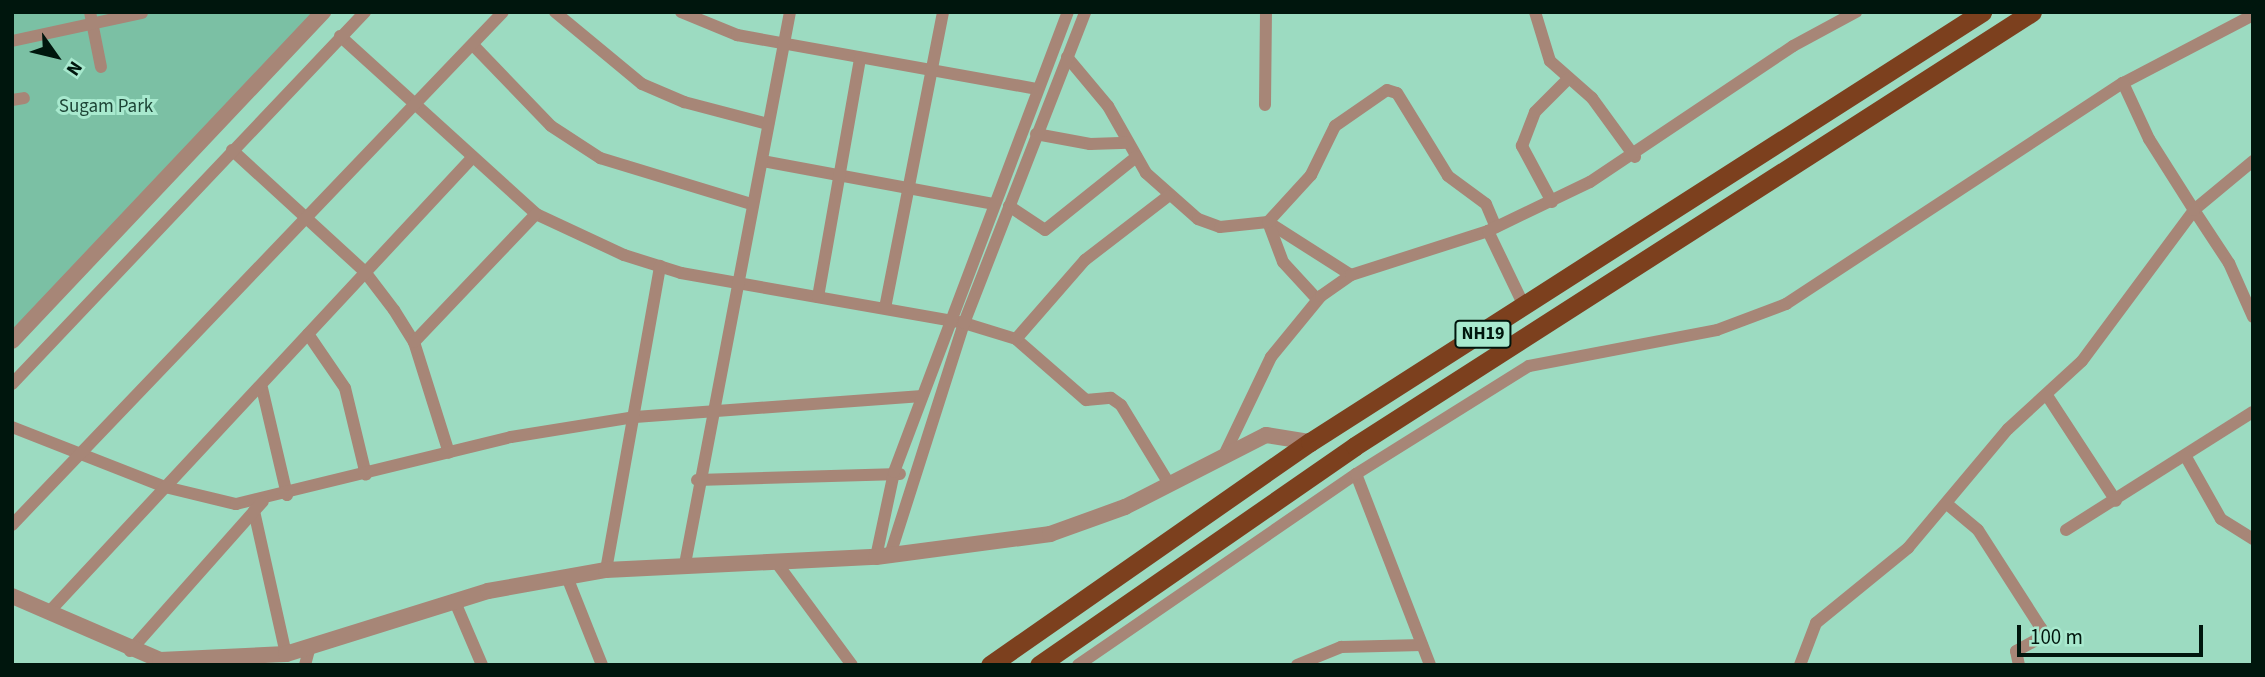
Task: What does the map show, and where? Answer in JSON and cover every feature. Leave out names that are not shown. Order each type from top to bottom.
[{"type":"highway","name":"NH19","points":[[990,665],[1310,442],[1525,308],[1982,12]]},
{"type":"highway","name":"NH19","points":[[1039,665],[1355,446],[2032,12]]},
{"type":"street","points":[[12,341],[323,12]]},
{"type":"street","points":[[12,384],[365,12]]},
{"type":"street","points":[[12,525],[308,216],[418,106],[503,12]]},
{"type":"street","points":[[555,12],[642,84],[684,103],[768,124]]},
{"type":"street","points":[[681,12],[737,36],[1037,89]]},
{"type":"street","points":[[685,564],[697,480],[790,12]]},
{"type":"street","points":[[885,308],[935,70],[943,12]]},
{"type":"street","points":[[883,556],[964,323],[1084,16],[1053,12]]},
{"type":"street","points":[[1265,105],[1266,12]]},
{"type":"street","points":[[1535,12],[1550,61],[1592,98],[1635,157]]},
{"type":"street","points":[[1226,451],[1271,357],[1317,299],[1351,275],[1492,229],[1552,202],[1635,157],[1793,46],[1856,12]]},
{"type":"street","points":[[883,556],[894,472],[949,320],[1068,13]]},
{"type":"street","points":[[1079,665],[1356,474],[1529,366],[1717,330],[1786,304],[2123,83],[2253,15]]},
{"type":"street","points":[[12,41],[91,18],[142,16]]},
{"type":"street","points":[[91,18],[101,67]]},
{"type":"street","points":[[340,36],[418,106],[471,159],[536,214],[660,267],[964,323],[1016,340],[1086,400],[1111,398],[1121,405],[1168,482]]},
{"type":"street","points":[[473,46],[551,126],[600,158],[751,204]]},
{"type":"street","points":[[1067,57],[1108,106],[1136,157],[1168,195],[1208,225],[1268,222],[1351,275]]},
{"type":"street","points":[[818,297],[860,58]]},
{"type":"street","points":[[1552,202],[1522,146],[1535,112],[1568,79]]},
{"type":"street","points":[[2123,83],[2194,209],[2229,263],[2253,317]]},
{"type":"street","points":[[1268,222],[1311,175],[1335,126],[1392,90],[1448,176],[1486,204],[1492,229],[1525,308]]},
{"type":"street","points":[[1036,134],[1090,145],[1128,142]]},
{"type":"street","points":[[232,150],[308,216],[365,272],[414,342],[449,453]]},
{"type":"street","points":[[1009,206],[1045,230],[1136,157]]},
{"type":"street","points":[[48,613],[262,388],[308,334],[471,159]]},
{"type":"street","points":[[762,161],[993,204]]},
{"type":"street","points":[[1800,665],[1816,623],[1908,548],[2008,429],[2048,397],[2120,315],[2194,209],[2253,161]]},
{"type":"street","points":[[1016,340],[1085,260],[1168,195]]},
{"type":"street","points":[[414,342],[536,214]]},
{"type":"street","points":[[1268,222],[1283,262],[1317,299]]},
{"type":"street","points":[[606,570],[660,267]]},
{"type":"street","points":[[308,334],[345,388],[366,475]]},
{"type":"street","points":[[262,388],[287,495]]},
{"type":"street","points":[[12,426],[202,500],[258,506],[287,495],[449,453],[635,417],[711,409],[922,396]]},
{"type":"street","points":[[2048,397],[2116,501]]},
{"type":"street","points":[[2066,530],[2186,457],[2253,412]]},
{"type":"street","points":[[12,596],[130,651],[183,662],[286,654],[307,657],[455,602],[606,570],[883,556],[1049,534],[1125,507],[1226,451],[1266,435],[1310,442]]},
{"type":"street","points":[[2186,457],[2221,519],[2253,539]]},
{"type":"street","points":[[697,480],[894,472],[909,477]]},
{"type":"street","points":[[1356,474],[1430,665]]},
{"type":"street","points":[[1947,504],[1978,530],[2041,628],[2038,639],[2016,651],[2019,665]]},
{"type":"street","points":[[130,651],[258,506]]},
{"type":"street","points":[[258,506],[286,654]]},
{"type":"street","points":[[776,562],[852,665]]},
{"type":"street","points":[[567,577],[602,665]]},
{"type":"street","points":[[455,602],[482,665]]},
{"type":"street","points":[[1297,665],[1341,647],[1422,645]]},
{"type":"green space","name":"Sugam Park","points":[[12,12],[323,12],[12,341]]}]
